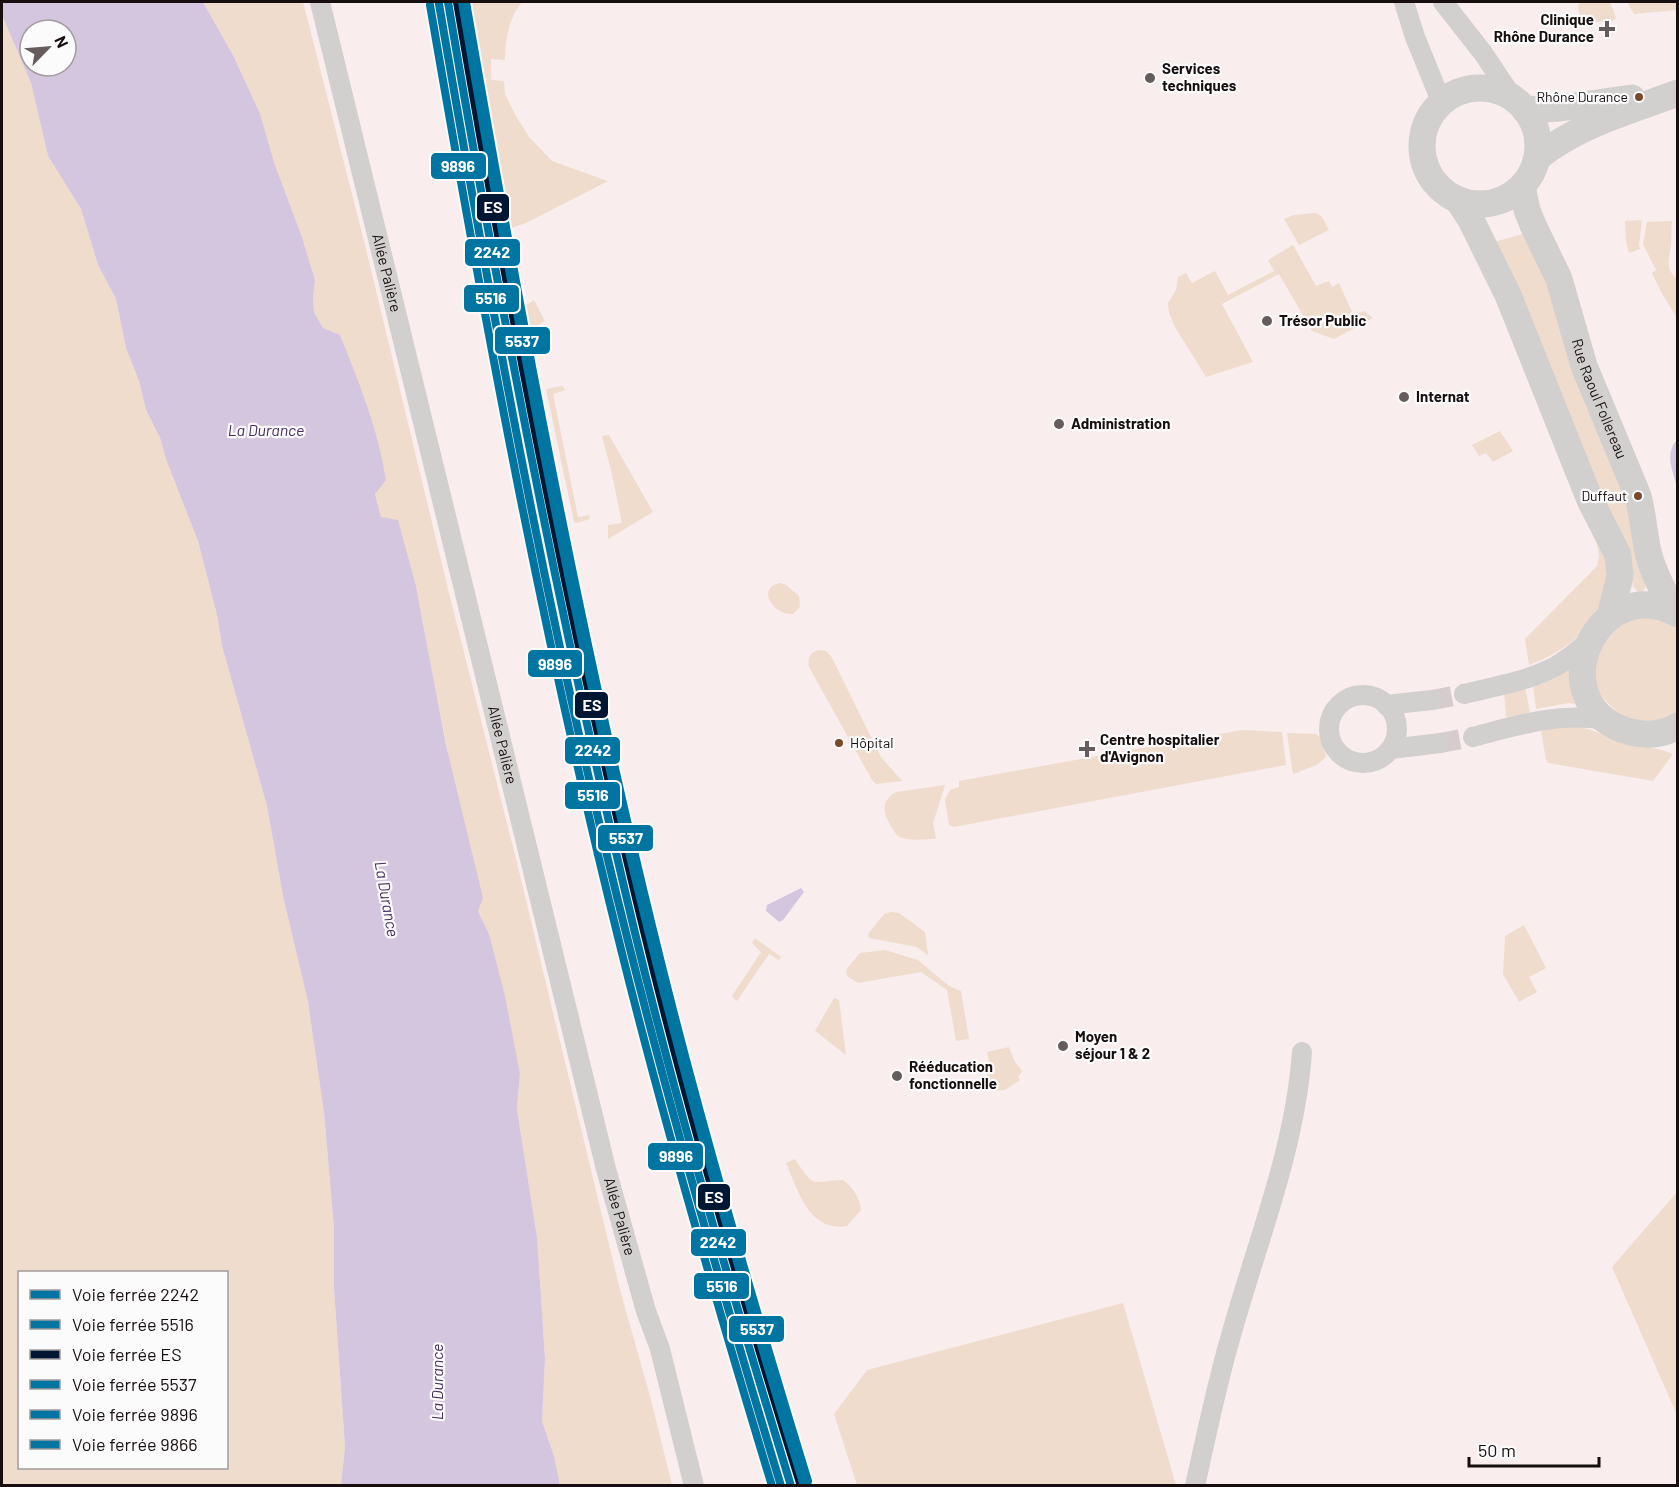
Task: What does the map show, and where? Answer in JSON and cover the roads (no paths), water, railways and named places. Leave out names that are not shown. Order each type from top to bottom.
[{"type":"street","name":"Allée Palière","points":[[320,2],[606,1169],[646,1311],[660,1349],[694,1485]]},
{"type":"street","points":[[1404,2],[1414,37],[1439,96],[1440,104]]},
{"type":"street","points":[[1443,2],[1483,52],[1534,125],[1538,141],[1537,158],[1522,187],[1511,195],[1485,204],[1458,200]]},
{"type":"street","points":[[1610,617],[1620,576],[1618,555],[1590,500],[1508,295],[1471,220],[1458,200],[1437,184],[1429,172],[1422,144],[1425,130],[1440,104],[1453,95],[1475,89],[1498,91],[1519,104],[1560,108],[1677,93]]},
{"type":"street","points":[[1537,158],[1552,146],[1605,119],[1677,93]]},
{"type":"street","name":"Rue Raoul Follereau","points":[[1522,187],[1533,225],[1559,279],[1584,366],[1638,496],[1644,518],[1648,552],[1655,573],[1676,613]]},
{"type":"street","points":[[1464,694],[1550,670],[1571,657],[1588,642],[1610,617],[1625,609],[1641,606],[1659,607],[1676,613]]},
{"type":"street","points":[[1588,642],[1583,667],[1586,692],[1594,707],[1606,720],[1631,733],[1672,735]]},
{"type":"street","points":[[1354,697],[1377,698],[1386,705],[1393,714],[1396,726],[1396,738],[1391,749],[1376,761],[1366,763],[1353,762],[1342,756],[1334,747],[1330,737],[1329,726],[1333,713],[1342,703],[1354,697]]},
{"type":"street","points":[[1386,705],[1432,700]]},
{"type":"street","points":[[1473,737],[1557,717],[1588,717],[1606,720]]},
{"type":"street","points":[[1391,749],[1440,743]]},
{"type":"street","points":[[1194,1485],[1229,1341],[1287,1149],[1300,1082],[1302,1052]]},
{"type":"water","name":"La Durance","points":[[2,2],[203,2],[234,57],[260,114],[275,165],[302,237],[315,280],[314,312],[323,328],[340,335],[373,424],[386,480],[375,494],[381,517],[398,520],[416,586],[446,745],[483,898],[478,911],[489,934],[505,996],[520,1074],[517,1109],[537,1237],[545,1359],[542,1421],[554,1456],[560,1485],[341,1485],[345,1447],[334,1289],[334,1228],[324,1113],[308,1002],[283,896],[267,806],[222,646],[217,615],[198,541],[160,438],[146,410],[139,381],[126,348],[116,299],[98,265],[81,209],[48,156],[29,78],[78,78],[78,18],[18,18],[18,53],[2,15]]},
{"type":"water","points":[[1677,440],[1677,487],[1670,457]]},
{"type":"water","points":[[801,888],[804,892],[783,920],[779,922],[766,911],[767,905]]},
{"type":"tunnel","points":[[1432,700],[1464,694]]},
{"type":"tunnel","points":[[1440,743],[1473,737]]},
{"type":"rail line","name":"2242","points":[[448,2],[511,352],[557,585],[608,817],[652,1003],[689,1141],[791,1486]]},
{"type":"rail line","name":"ES","points":[[457,2],[542,468],[617,816],[661,1001],[698,1139],[737,1277],[800,1483]]},
{"type":"rail line","name":"5537","points":[[462,2],[535,409],[620,814],[661,983],[706,1152],[804,1486]]},
{"type":"rail line","name":"9866","points":[[466,2],[507,235],[552,468],[626,815],[670,999],[707,1137],[808,1481]]},
{"type":"rail line","name":"5516","points":[[439,4],[524,474],[573,708],[628,941],[682,1146],[781,1486]]},
{"type":"rail line","name":"9896","points":[[430,5],[493,358],[540,592],[591,825],[636,1010],[673,1146],[772,1486]]},
{"type":"place","name":"Clinique Rhône Durance","points":[[1607,29]]},
{"type":"place","name":"Services techniques","points":[[1150,78]]},
{"type":"place","name":"Rhône Durance","points":[[1639,97]]},
{"type":"place","name":"Trésor Public","points":[[1267,321]]},
{"type":"place","name":"Internat","points":[[1404,397]]},
{"type":"place","name":"Administration","points":[[1059,424]]},
{"type":"place","name":"Duffaut","points":[[1638,496]]},
{"type":"place","name":"Hôpital","points":[[839,743]]},
{"type":"place","name":"Centre hospitalier d'Avignon","points":[[1087,749]]},
{"type":"place","name":"Moyen séjour 1 & 2","points":[[1063,1046]]},
{"type":"place","name":"Rééducation fonctionnelle","points":[[897,1076]]}]
